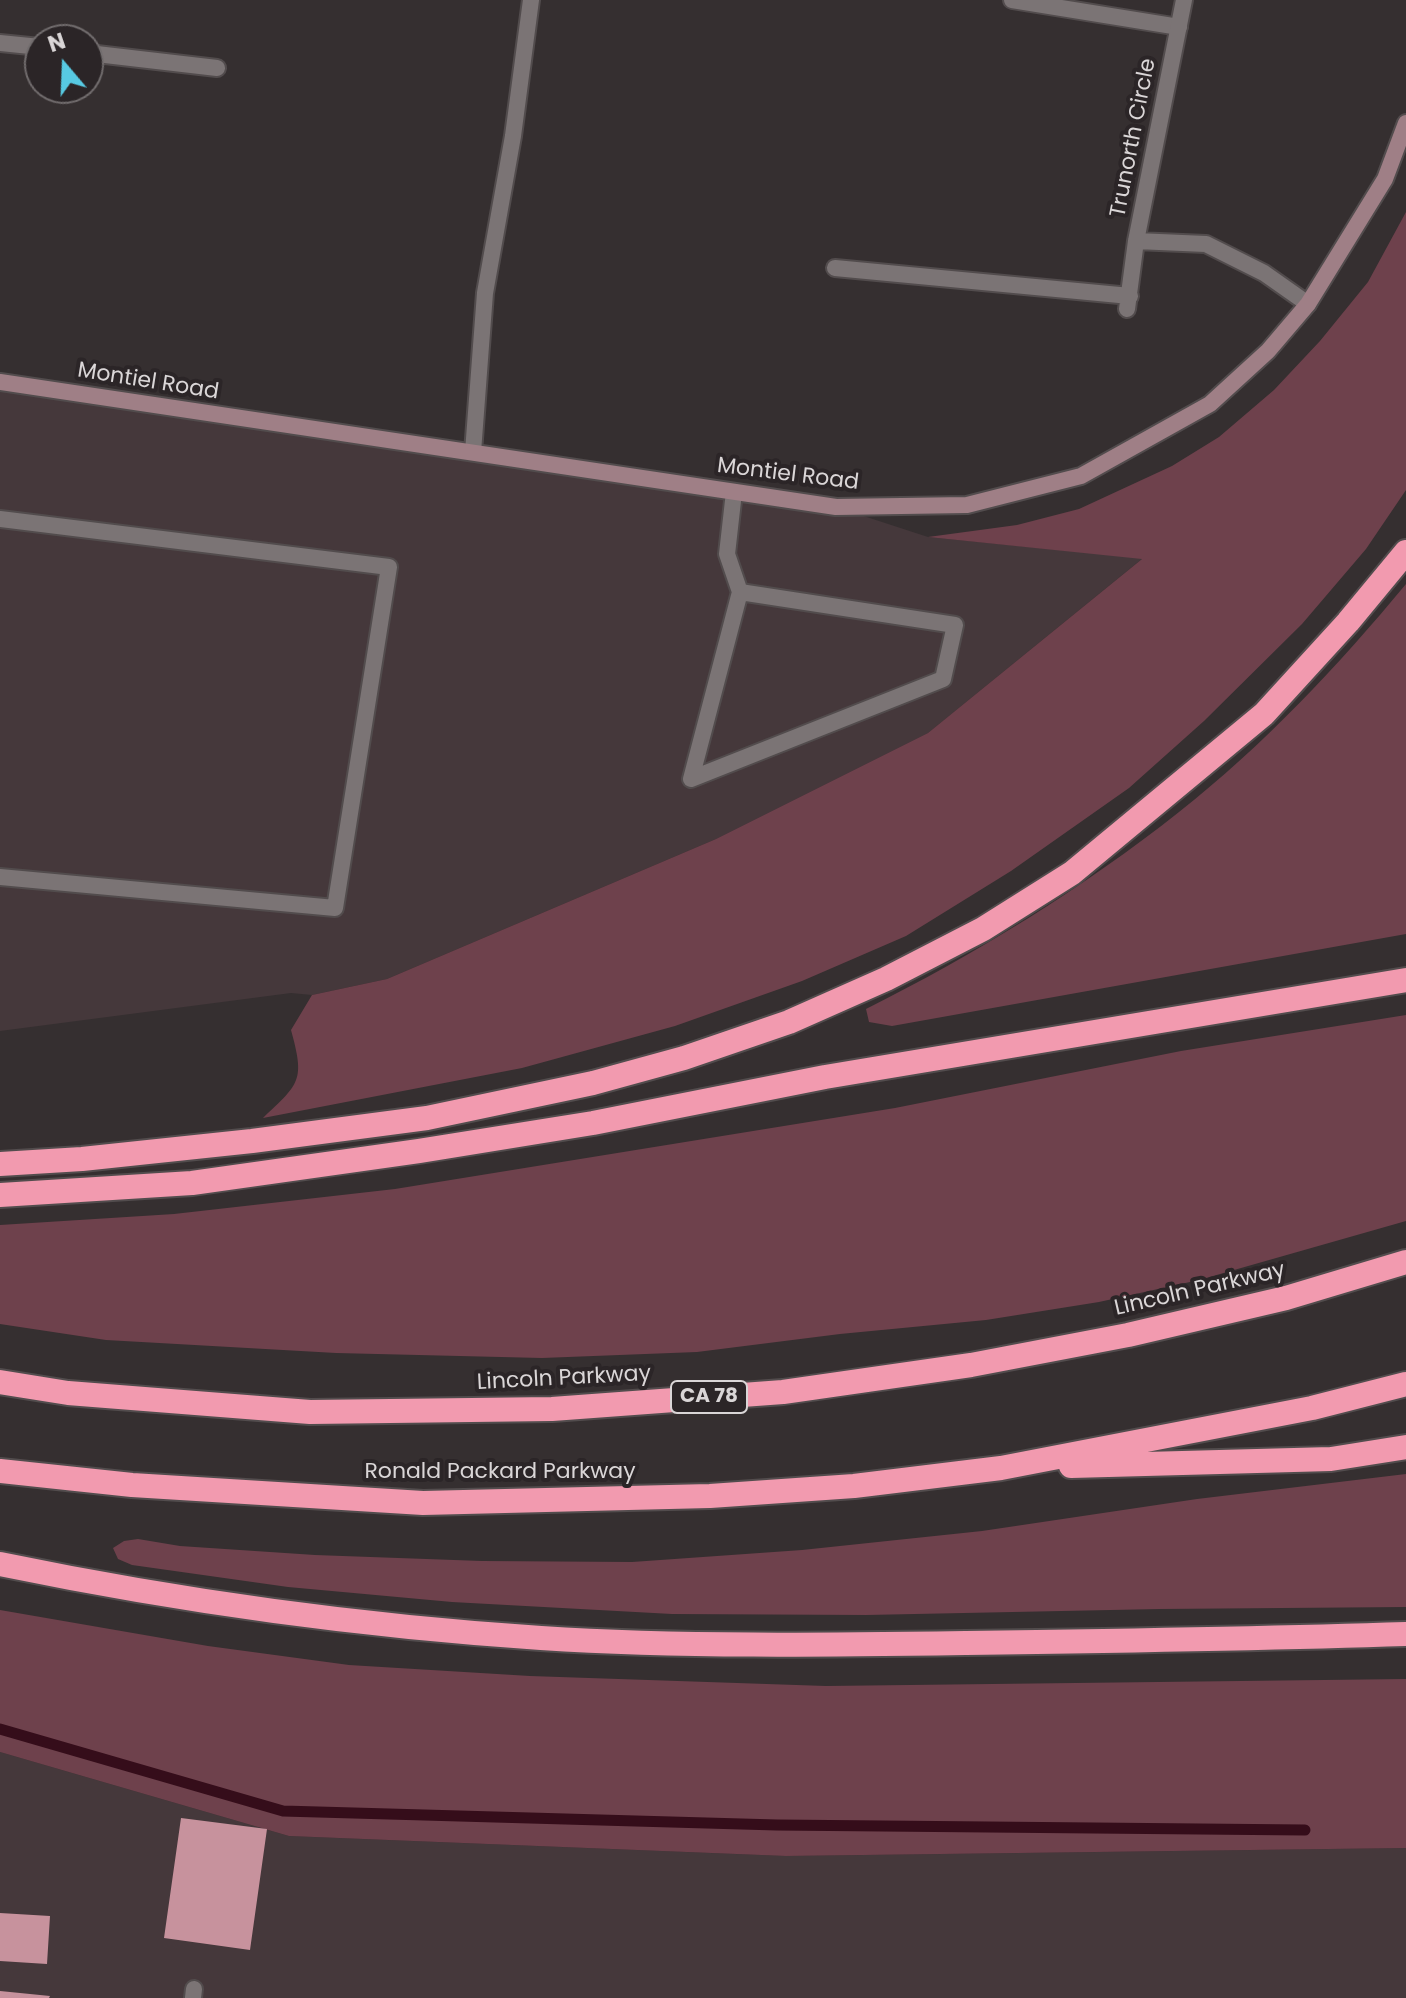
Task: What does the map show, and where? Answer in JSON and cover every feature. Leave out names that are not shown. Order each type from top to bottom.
[{"type":"highway","points":[[0,1164],[82,1159],[427,1118],[593,1083],[684,1058],[789,1022],[886,979],[983,929],[1072,873],[1264,714],[1348,622],[1406,552]]},
{"type":"highway","points":[[0,1195],[192,1183],[435,1149],[593,1123],[825,1077],[1406,980]]},
{"type":"highway","name":"Lincoln Parkway","points":[[0,1382],[68,1393],[310,1412],[552,1409],[783,1392],[971,1365],[1128,1335],[1286,1298],[1406,1262]]},
{"type":"highway","points":[[1001,1468],[1312,1408],[1406,1384]]},
{"type":"highway","points":[[1001,1468],[1331,1459],[1406,1447]]},
{"type":"highway","name":"Ronald Packard Parkway","points":[[0,1471],[132,1485],[423,1503],[710,1496],[854,1486],[1001,1468]]},
{"type":"highway","points":[[0,1564],[106,1586],[272,1612],[557,1639],[797,1646],[1406,1634]]},
{"type":"street","points":[[473,452],[485,293],[513,136],[531,0]]},
{"type":"street","points":[[1012,0],[1179,27]]},
{"type":"street","name":"Trunorth Circle","points":[[1184,0],[1136,241],[1206,244],[1264,273],[1308,304]]},
{"type":"street","points":[[0,43],[24,45]]},
{"type":"street","points":[[104,55],[217,68]]},
{"type":"street","name":"Montiel Road","points":[[0,382],[836,507],[967,505],[1081,476],[1210,404],[1268,351],[1308,304],[1385,179],[1406,123]]},
{"type":"street","points":[[835,268],[1128,302],[1136,241]]},
{"type":"street","points":[[734,492],[727,554],[740,592],[691,779],[943,679],[955,625],[740,592]]},
{"type":"street","points":[[0,519],[389,567],[335,908],[0,877]]},
{"type":"shaded area","points":[[1406,212],[1406,490],[1366,549],[1302,624],[1204,721],[1129,788],[1011,871],[906,936],[802,981],[675,1026],[522,1068],[263,1118],[285,1097],[296,1080],[298,1060],[291,1030],[312,995],[387,979],[716,839],[928,733],[1142,559],[928,537],[1017,525],[1079,509],[1172,466],[1219,437],[1274,390],[1320,341],[1368,282]]},
{"type":"shaded area","points":[[0,383],[836,507],[928,537],[1143,558],[928,733],[716,839],[387,979],[312,995],[291,993],[0,1031]]},
{"type":"shaded area","points":[[1406,584],[1406,934],[892,1026],[869,1022],[866,1009],[948,966],[1067,893],[1210,787],[1298,704]]},
{"type":"shaded area","points":[[1406,1015],[1406,1221],[1199,1280],[1099,1302],[986,1320],[697,1352],[542,1358],[336,1353],[106,1340],[0,1324],[0,1225],[174,1214],[395,1189],[895,1108],[1181,1051]]},
{"type":"shaded area","points":[[1406,1474],[1406,1607],[866,1615],[672,1614],[452,1602],[288,1587],[132,1565],[118,1559],[113,1548],[124,1541],[138,1539],[180,1546],[315,1555],[632,1562],[802,1550],[982,1531],[1197,1499]]},
{"type":"shaded area","points":[[0,1610],[208,1646],[349,1665],[530,1676],[826,1686],[1406,1679],[1406,1848],[786,1856],[289,1836],[0,1752]]},
{"type":"shaded area","points":[[0,1752],[289,1836],[786,1856],[1406,1848],[1406,1998],[0,1998]]},
{"type":"building","points":[[181,1818],[267,1829],[250,1950],[164,1938]]},
{"type":"building","points":[[0,1913],[50,1916],[47,1964],[0,1961]]},
{"type":"building","points":[[0,1991],[50,1996],[0,1998]]},
{"type":"waterway","points":[[0,1729],[283,1811],[777,1825],[1305,1830]]}]
